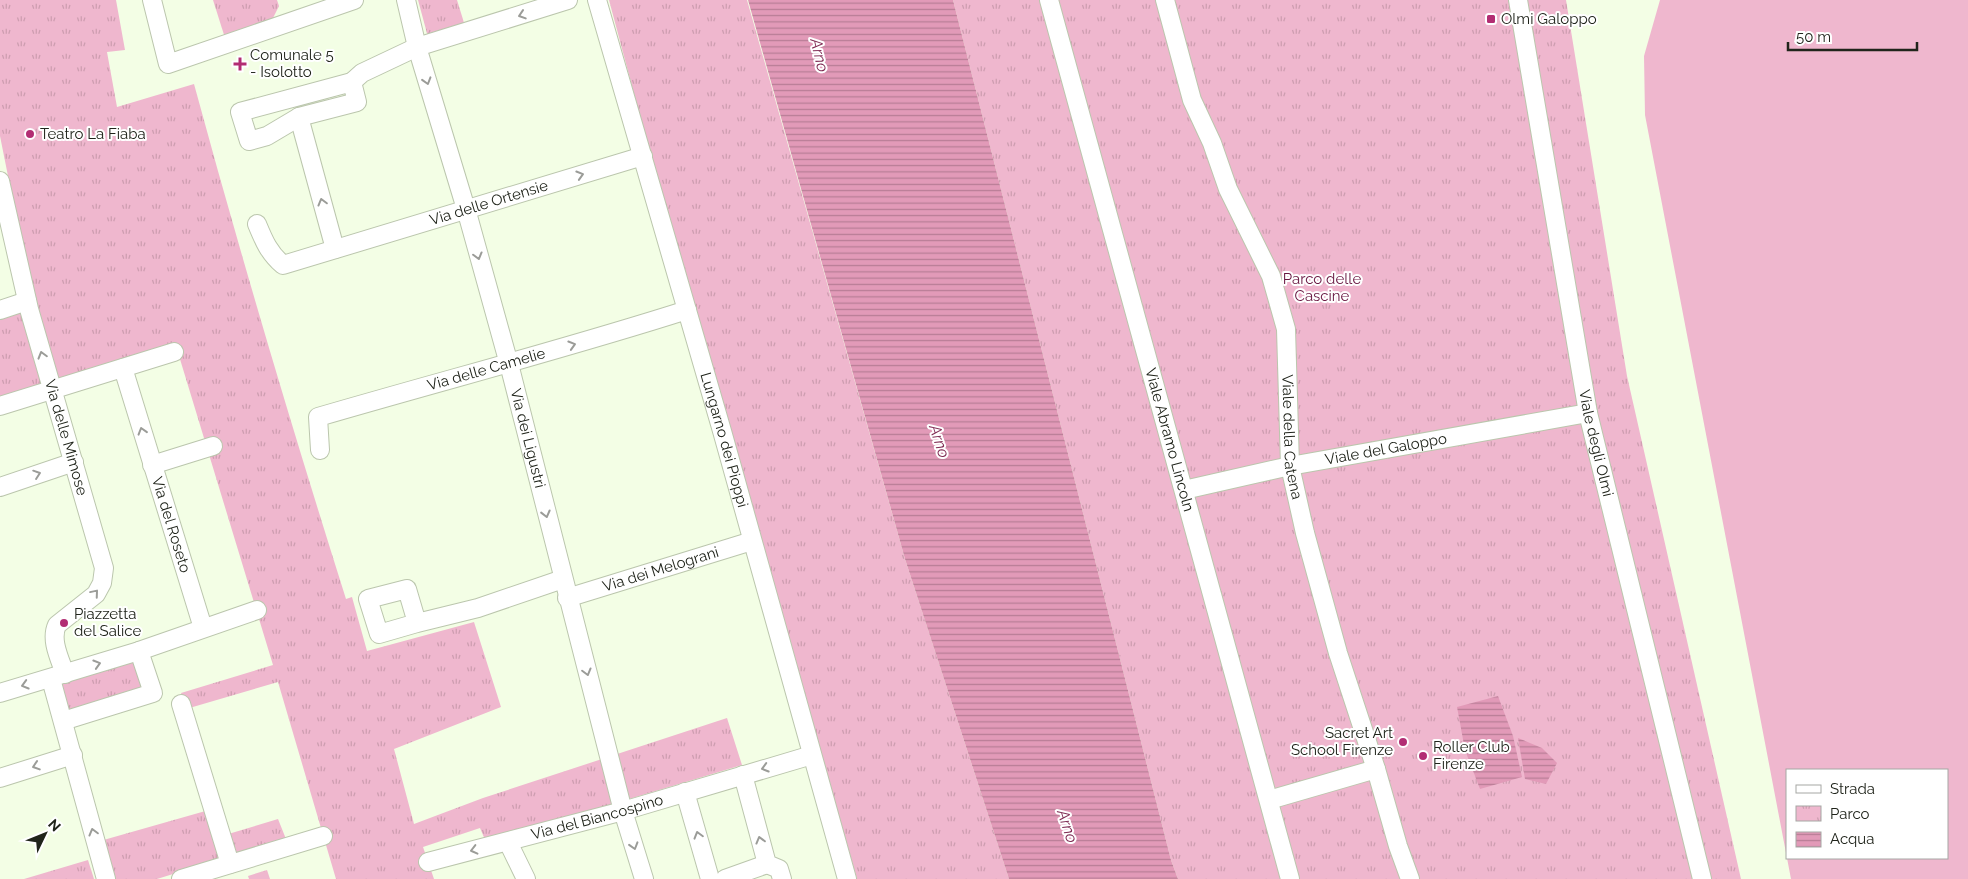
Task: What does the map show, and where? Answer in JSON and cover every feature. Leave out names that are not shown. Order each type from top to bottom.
[{"type":"street","points":[[152,0],[168,64],[354,0]]},
{"type":"street","name":"Via dei Ligustri","points":[[406,0],[417,47],[466,209],[508,364],[623,811],[644,879]]},
{"type":"street","points":[[352,82],[357,102],[299,117],[268,136],[249,141],[240,112],[352,82],[362,72],[417,47],[568,0]]},
{"type":"street","name":"Lungarno dei Pioppi","points":[[597,0],[687,310],[847,879]]},
{"type":"street","name":"Viale Abramo Lincoln","points":[[1049,0],[1290,879]]},
{"type":"street","name":"Viale della Catena","points":[[1166,0],[1192,100],[1212,143],[1228,189],[1271,276],[1286,329],[1290,466],[1315,573],[1338,653],[1410,879]]},
{"type":"street","name":"Viale degli Olmi","points":[[1518,0],[1588,413],[1702,879]]},
{"type":"street","points":[[299,117],[335,249]]},
{"type":"street","name":"Via delle Ortensie","points":[[257,224],[265,245],[283,265],[643,156]]},
{"type":"street","name":"Via delle Mimose","points":[[0,181],[28,301],[104,568],[102,583],[96,594],[56,625],[54,640],[64,721],[106,879]]},
{"type":"street","points":[[0,310],[28,301]]},
{"type":"street","name":"Via delle Camelie","points":[[320,450],[318,417],[429,384],[508,364],[687,310]]},
{"type":"street","points":[[0,406],[174,352]]},
{"type":"street","name":"Via del Roseto","points":[[123,368],[203,628]]},
{"type":"street","name":"Viale del Galoppo","points":[[1184,490],[1290,466],[1588,413]]},
{"type":"street","points":[[152,465],[213,446]]},
{"type":"street","points":[[0,487],[74,462]]},
{"type":"street","name":"Via dei Melograni","points":[[567,598],[752,541]]},
{"type":"street","points":[[417,623],[478,608],[563,579]]},
{"type":"street","points":[[0,693],[139,651],[257,610]]},
{"type":"street","points":[[64,721],[153,693],[139,651]]},
{"type":"street","points":[[182,704],[230,864]]},
{"type":"street","name":"Via del Biancospino","points":[[428,862],[623,811],[812,754]]},
{"type":"street","points":[[0,778],[73,755]]},
{"type":"street","points":[[1269,800],[1376,769]]},
{"type":"street","points":[[743,775],[767,864]]},
{"type":"street","points":[[685,792],[710,879]]},
{"type":"street","points":[[180,879],[323,836]]},
{"type":"street","name":"Via del Biancospino","points":[[508,842],[526,879]]},
{"type":"street","points":[[725,879],[767,864],[779,869],[782,879]]},
{"type":"green space","points":[[0,0],[116,0],[125,50],[107,52],[117,107],[194,84],[306,471],[346,599],[352,597],[367,651],[474,622],[501,707],[394,749],[414,824],[483,798],[727,718],[742,765],[486,842],[480,828],[423,847],[434,879],[336,879],[278,682],[186,709],[181,693],[273,665],[176,346],[54,384],[33,301],[0,136]]},
{"type":"green space","points":[[213,0],[277,0],[279,6],[270,24],[225,38]]},
{"type":"green space","points":[[418,0],[457,0],[465,26],[428,37]]},
{"type":"green space","points":[[609,0],[747,0],[905,559],[1009,879],[857,879],[648,146]]},
{"type":"green space","name":"Parco delle Cascine","points":[[953,0],[1566,0],[1627,376],[1741,879],[1178,879],[1171,860]]},
{"type":"green space","points":[[1660,0],[1968,0],[1968,879],[1791,879],[1787,859],[1948,859],[1948,769],[1786,769],[1786,853],[1645,115],[1644,56]]},
{"type":"green space","points":[[23,309],[45,384],[0,397],[0,316]]},
{"type":"green space","points":[[136,657],[147,690],[67,716],[57,682]]},
{"type":"green space","points":[[216,808],[225,835],[278,819],[286,839],[157,879],[110,879],[100,841]]},
{"type":"green space","points":[[88,860],[94,879],[24,879]]},
{"type":"green space","points":[[267,870],[270,879],[249,879],[248,876]]},
{"type":"water","name":"Arno","points":[[748,0],[953,0],[1171,860],[1178,879],[1009,879],[905,559]]},
{"type":"water","points":[[1498,696],[1513,736],[1522,777],[1480,789],[1465,750],[1457,707]]},
{"type":"water","points":[[1518,738],[1542,748],[1557,763],[1546,784],[1525,779]]},
{"type":"place","name":"Olmi Galoppo","points":[[1491,19]]},
{"type":"place","name":"Comunale 5 - Isolotto","points":[[240,64]]},
{"type":"place","name":"Teatro La Fiaba","points":[[30,134]]},
{"type":"place","name":"Piazzetta del Salice","points":[[64,623]]},
{"type":"place","name":"Sacret Art School Firenze","points":[[1403,742]]},
{"type":"place","name":"Roller Club Firenze","points":[[1423,756]]}]
